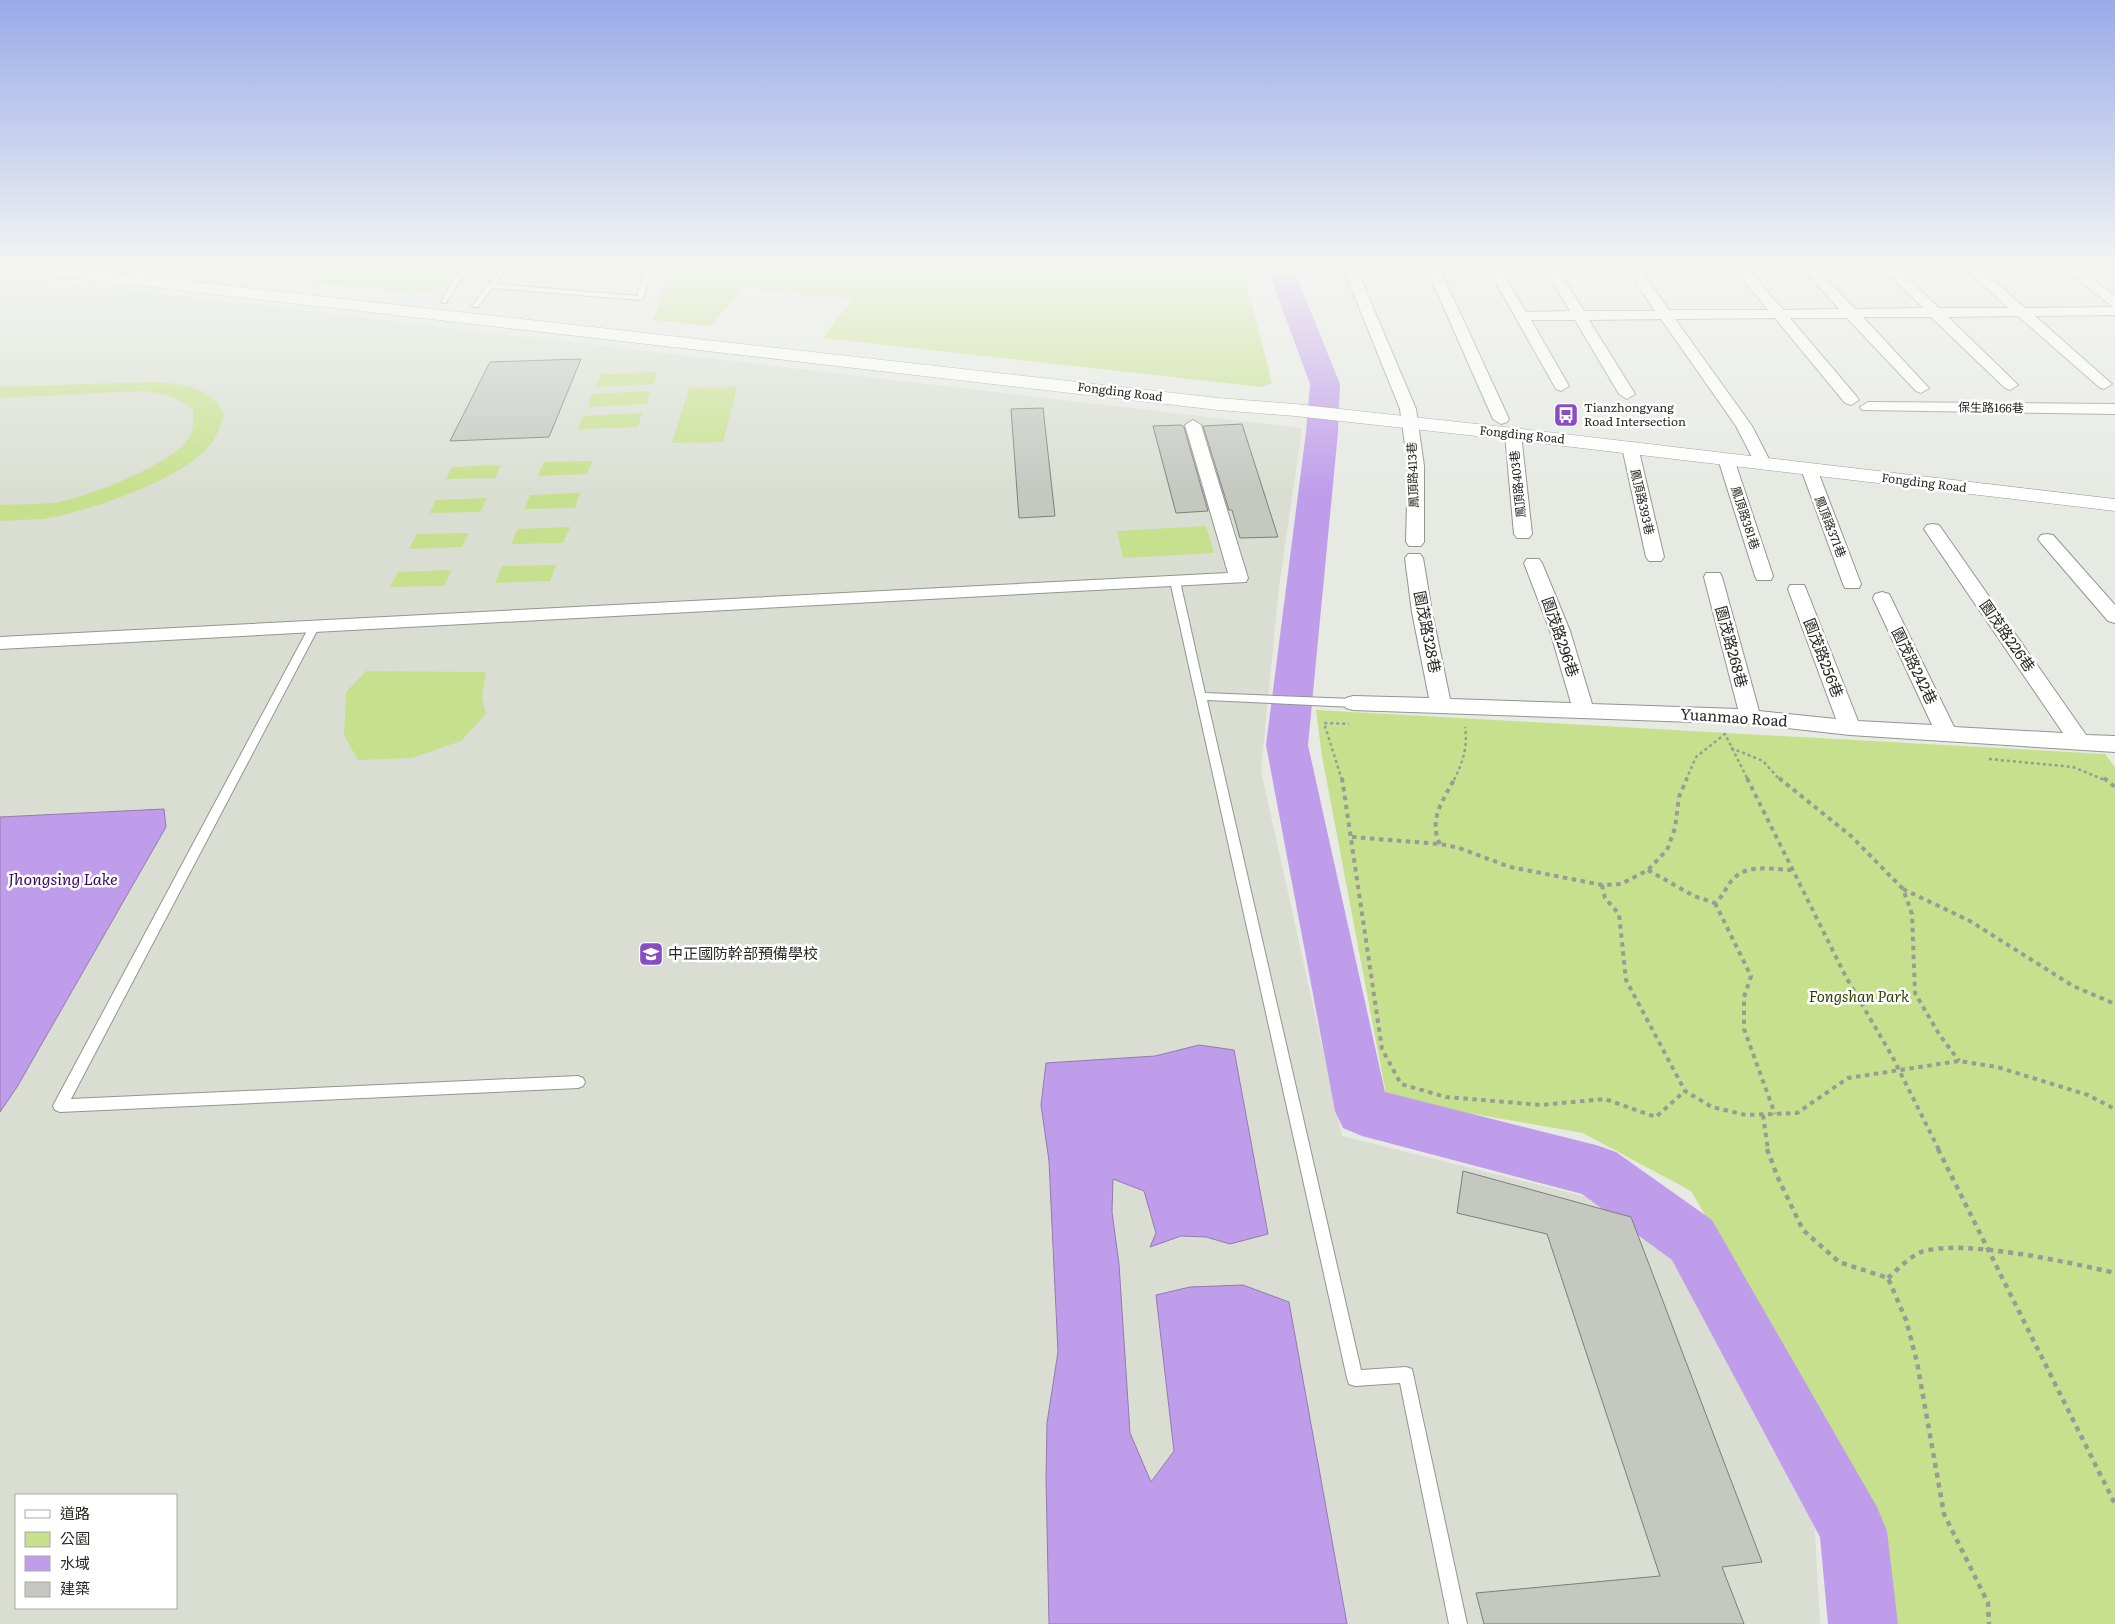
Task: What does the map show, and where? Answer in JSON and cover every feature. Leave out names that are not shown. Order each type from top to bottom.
[{"type":"main road","name":"Fongding Road","points":[[666,341],[1218,404],[1296,403]]},
{"type":"main road","name":"Fongding Road","points":[[762,341],[1759,455],[2115,488]]},
{"type":"main road","name":"Fongding Road","points":[[1507,426],[1630,447],[1726,459],[1759,455],[1809,469],[2115,505]]},
{"type":"street","name":"鳳頂路413巷","points":[[1378,341],[1408,415],[1416,466],[1415,550]]},
{"type":"street","name":"鳳頂路403巷","points":[[1467,341],[1507,426],[1523,534]]},
{"type":"street","points":[[1535,341],[1561,386]]},
{"type":"street","points":[[1596,341],[1628,394]]},
{"type":"street","points":[[1683,341],[1744,426],[1759,455]]},
{"type":"street","points":[[1801,341],[1851,400]]},
{"type":"street","points":[[1877,341],[1920,388]]},
{"type":"street","points":[[1963,341],[2010,385]]},
{"type":"street","points":[[2054,341],[2104,384]]},
{"type":"street","name":"保生路166巷","points":[[1868,407],[2115,409]]},
{"type":"street","points":[[0,643],[1240,578],[1193,425]]},
{"type":"street","name":"鳳頂路393巷","points":[[1630,447],[1655,557]]},
{"type":"street","name":"鳳頂路381巷","points":[[1726,459],[1764,576]]},
{"type":"street","name":"鳳頂路371巷","points":[[1809,469],[1852,584]]},
{"type":"street","name":"園茂路226巷","points":[[1933,529],[2080,742]]},
{"type":"street","points":[[2047,539],[2115,617]]},
{"type":"street","name":"園茂路328巷","points":[[1415,550],[1422,612],[1441,706]]},
{"type":"street","name":"園茂路296巷","points":[[1533,563],[1560,631],[1584,711]]},
{"type":"street","name":"園茂路268巷","points":[[1713,577],[1750,717]]},
{"type":"street","name":"園茂路256巷","points":[[1797,589],[1850,728]]},
{"type":"street","name":"園茂路242巷","points":[[1882,598],[1947,734]]},
{"type":"street","name":"Yuanmao Road","points":[[1353,703],[1750,717],[1850,728],[2115,744]]},
{"type":"lane","points":[[1175,582],[1355,1378],[1406,1375],[1458,1624]]},
{"type":"lane","points":[[314,627],[60,1106],[578,1082]]},
{"type":"lane","points":[[1201,696],[1315,703],[1353,703]]},
{"type":"path","points":[[1352,724],[1324,723],[1340,768],[1352,836],[1382,1049],[1401,1084],[1446,1097],[1541,1105],[1605,1099],[1656,1117],[1686,1091]]},
{"type":"path","points":[[1455,727],[1474,727]]},
{"type":"path","points":[[1440,844],[1436,834],[1435,816],[1461,766],[1467,742],[1465,727]]},
{"type":"path","points":[[1715,734],[1734,735]]},
{"type":"path","points":[[1352,836],[1440,844],[1459,848],[1510,867],[1602,885],[1621,884],[1648,870],[1667,850],[1675,828],[1679,797],[1696,757],[1725,734]]},
{"type":"path","points":[[1725,734],[1846,977],[1898,1069],[2115,1504]]},
{"type":"path","points":[[1731,748],[1763,761],[1784,784],[1852,836],[1903,889],[1952,911],[2008,943],[2064,981],[2115,1004]]},
{"type":"path","points":[[1981,758],[2089,770],[2108,780],[2115,787]]},
{"type":"path","points":[[1715,903],[1726,894],[1733,879],[1740,873],[1757,869],[1792,870]]},
{"type":"path","points":[[1648,870],[1694,896],[1715,903],[1751,976],[1744,997],[1744,1029],[1775,1114]]},
{"type":"path","points":[[1602,885],[1605,898],[1619,914],[1626,980],[1686,1091],[1712,1107],[1746,1115],[1797,1113],[1848,1078],[1959,1061],[2006,1069],[2088,1095],[2115,1109]]},
{"type":"path","points":[[1903,889],[1912,914],[1915,993],[1939,1034],[1959,1061]]},
{"type":"path","points":[[1763,1115],[1766,1145],[1778,1178],[1803,1230],[1838,1262],[1888,1278],[1906,1320],[1917,1362],[1944,1514],[1988,1602],[1989,1624]]},
{"type":"path","points":[[1888,1278],[1922,1252],[1947,1248],[2069,1262],[2115,1273]]},
{"type":"shaded area","name":"中正國防幹部預備學校","points":[[0,341],[560,341],[1302,428],[1279,587],[1261,771],[1342,1136],[1615,1204],[1668,1246],[1704,1313],[1813,1497],[1820,1624],[0,1624]]},
{"type":"green space","points":[[848,341],[1261,341],[1272,383],[1261,387]]},
{"type":"green space","points":[[657,372],[654,384],[596,387],[600,374]]},
{"type":"green space","points":[[155,382],[185,386],[203,392],[218,404],[224,413],[215,438],[201,455],[160,480],[135,492],[109,501],[42,519],[0,521],[0,505],[44,504],[72,499],[130,478],[167,458],[181,447],[190,436],[193,410],[182,402],[170,397],[145,391],[0,398],[0,387]]},
{"type":"green space","points":[[737,387],[723,442],[672,443],[689,388]]},
{"type":"green space","points":[[650,391],[647,404],[588,407],[592,394]]},
{"type":"green space","points":[[642,413],[638,427],[578,429],[583,416]]},
{"type":"green space","points":[[592,461],[587,474],[538,476],[544,462]]},
{"type":"green space","points":[[501,465],[495,478],[446,479],[452,467]]},
{"type":"green space","points":[[580,493],[575,508],[524,509],[530,495]]},
{"type":"green space","points":[[487,498],[480,512],[429,513],[436,500]]},
{"type":"green space","points":[[1206,526],[1214,553],[1123,558],[1117,531]]},
{"type":"green space","points":[[570,527],[563,543],[511,544],[518,529]]},
{"type":"green space","points":[[469,533],[462,547],[409,549],[417,534]]},
{"type":"green space","points":[[556,565],[550,581],[495,583],[502,566]]},
{"type":"green space","points":[[452,570],[444,586],[390,587],[398,572]]},
{"type":"green space","points":[[366,671],[486,672],[482,698],[486,714],[461,741],[412,758],[358,760],[344,735],[346,692]]},
{"type":"green space","name":"Fongshan Park","points":[[1316,710],[2105,754],[2115,767],[2115,1624],[1895,1624],[1887,1579],[1790,1360],[1691,1191],[1583,1133],[1387,1099],[1322,756]]},
{"type":"water","name":"Jhongsing Lake","points":[[164,809],[166,827],[17,1087],[0,1112],[0,817]]},
{"type":"water","points":[[1199,1045],[1234,1050],[1268,1234],[1230,1244],[1206,1237],[1181,1236],[1150,1247],[1156,1233],[1144,1191],[1113,1179],[1112,1212],[1119,1264],[1130,1433],[1151,1482],[1174,1451],[1156,1295],[1190,1287],[1243,1285],[1289,1302],[1347,1624],[1049,1624],[1046,1478],[1047,1423],[1058,1352],[1049,1161],[1041,1105],[1046,1063],[1155,1056]]},
{"type":"building","points":[[581,359],[549,437],[450,441],[490,362]]},
{"type":"building","points":[[1043,408],[1055,516],[1019,518],[1011,409]]},
{"type":"building","points":[[1242,424],[1278,537],[1240,538],[1232,510],[1229,510],[1203,426]]},
{"type":"building","points":[[1181,425],[1184,427],[1208,511],[1176,513],[1153,426]]},
{"type":"building","points":[[1463,1171],[1631,1217],[1762,1562],[1722,1567],[1744,1624],[1484,1624],[1476,1593],[1660,1576],[1547,1234],[1457,1213]]},
{"type":"waterway","points":[[1308,341],[1325,384],[1322,432],[1287,745],[1362,1111],[1596,1171],[1692,1240],[1853,1531],[1863,1624]]},
{"type":"place","name":"Tianzhongyang Road Intersection","points":[[1566,415]]},
{"type":"place","name":"中正國防幹部預備學校","points":[[651,954]]}]
